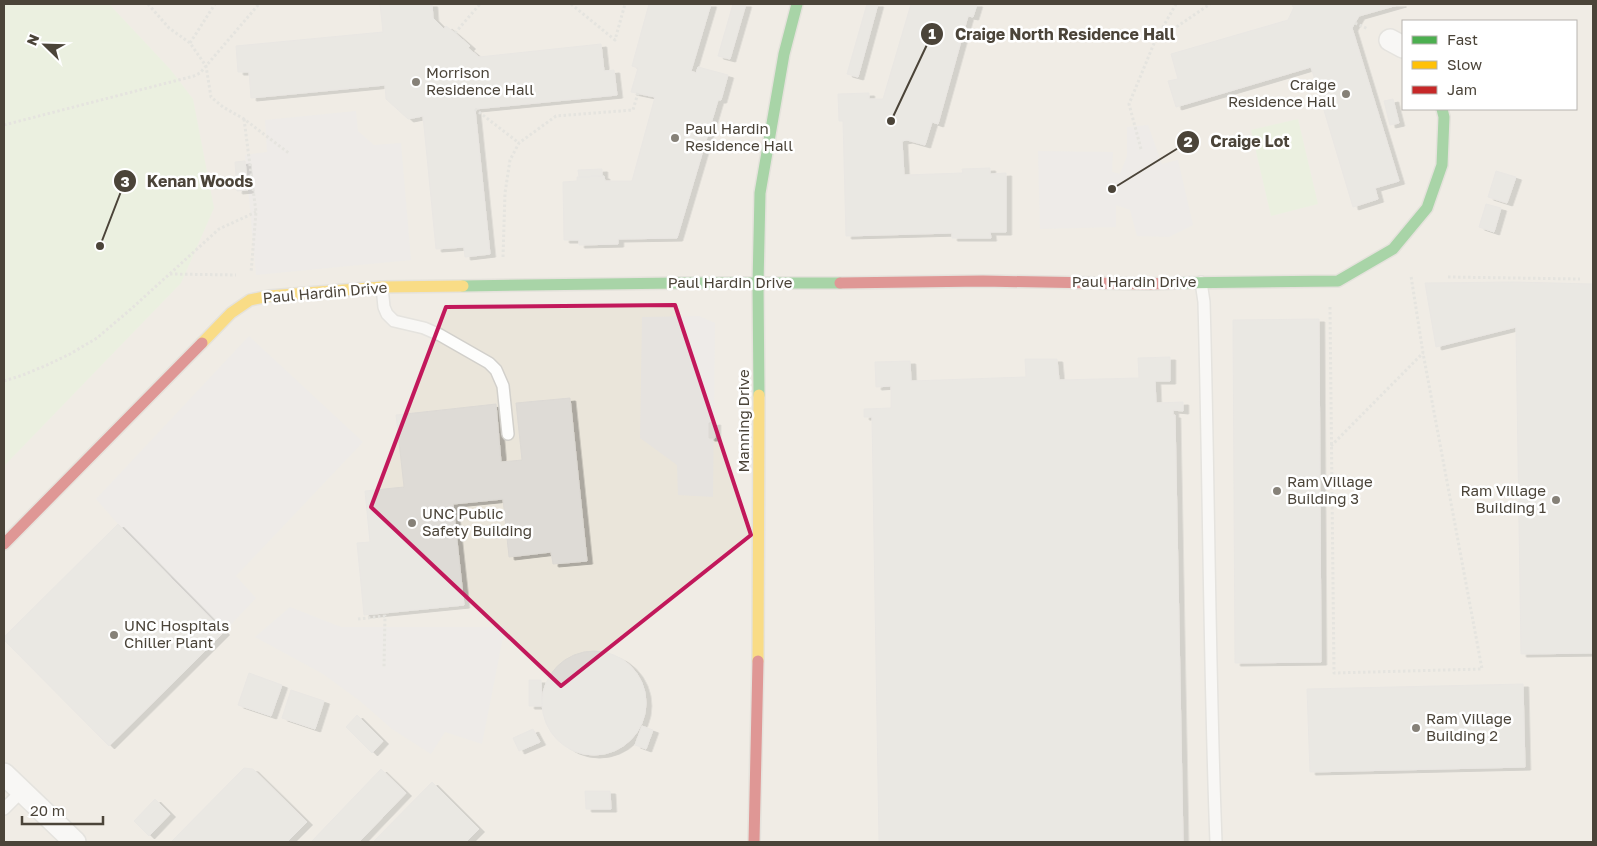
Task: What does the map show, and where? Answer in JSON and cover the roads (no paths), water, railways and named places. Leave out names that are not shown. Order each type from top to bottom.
[{"type":"street","name":"Manning Drive","points":[[754,842],[759,514],[758,284],[760,193],[784,54],[797,4]]},
{"type":"street","name":"Paul Hardin Drive","points":[[4,544],[231,313],[250,300],[269,296],[382,287],[983,281],[1150,284],[1338,281],[1393,248],[1427,208],[1442,166],[1444,117],[1442,110]]},
{"type":"street","points":[[4,774],[75,842]]},
{"type":"lane","points":[[1201,282],[1204,302],[1211,719],[1216,842]]},
{"type":"lane","points":[[382,287],[384,307],[387,314],[394,321],[424,328],[440,335],[489,363],[496,370],[503,386],[508,434]]},
{"type":"lane","points":[[4,809],[22,791]]},
{"type":"place","name":"Morrison Residence Hall","points":[[416,82]]},
{"type":"place","name":"Craige Residence Hall","points":[[1346,94]]},
{"type":"place","name":"Craige North Residence Hall","points":[[891,121]]},
{"type":"place","name":"Paul Hardin Residence Hall","points":[[675,138]]},
{"type":"place","name":"Craige Lot","points":[[1112,189]]},
{"type":"place","name":"Kenan Woods","points":[[100,246]]},
{"type":"place","name":"Ram Village Building 3","points":[[1277,491]]},
{"type":"place","name":"Ram Village Building 1","points":[[1556,500]]},
{"type":"place","name":"UNC Public Safety Building","points":[[412,523]]},
{"type":"place","name":"UNC Hospitals Chiller Plant","points":[[114,635]]},
{"type":"place","name":"Ram Village Building 2","points":[[1416,728]]}]
